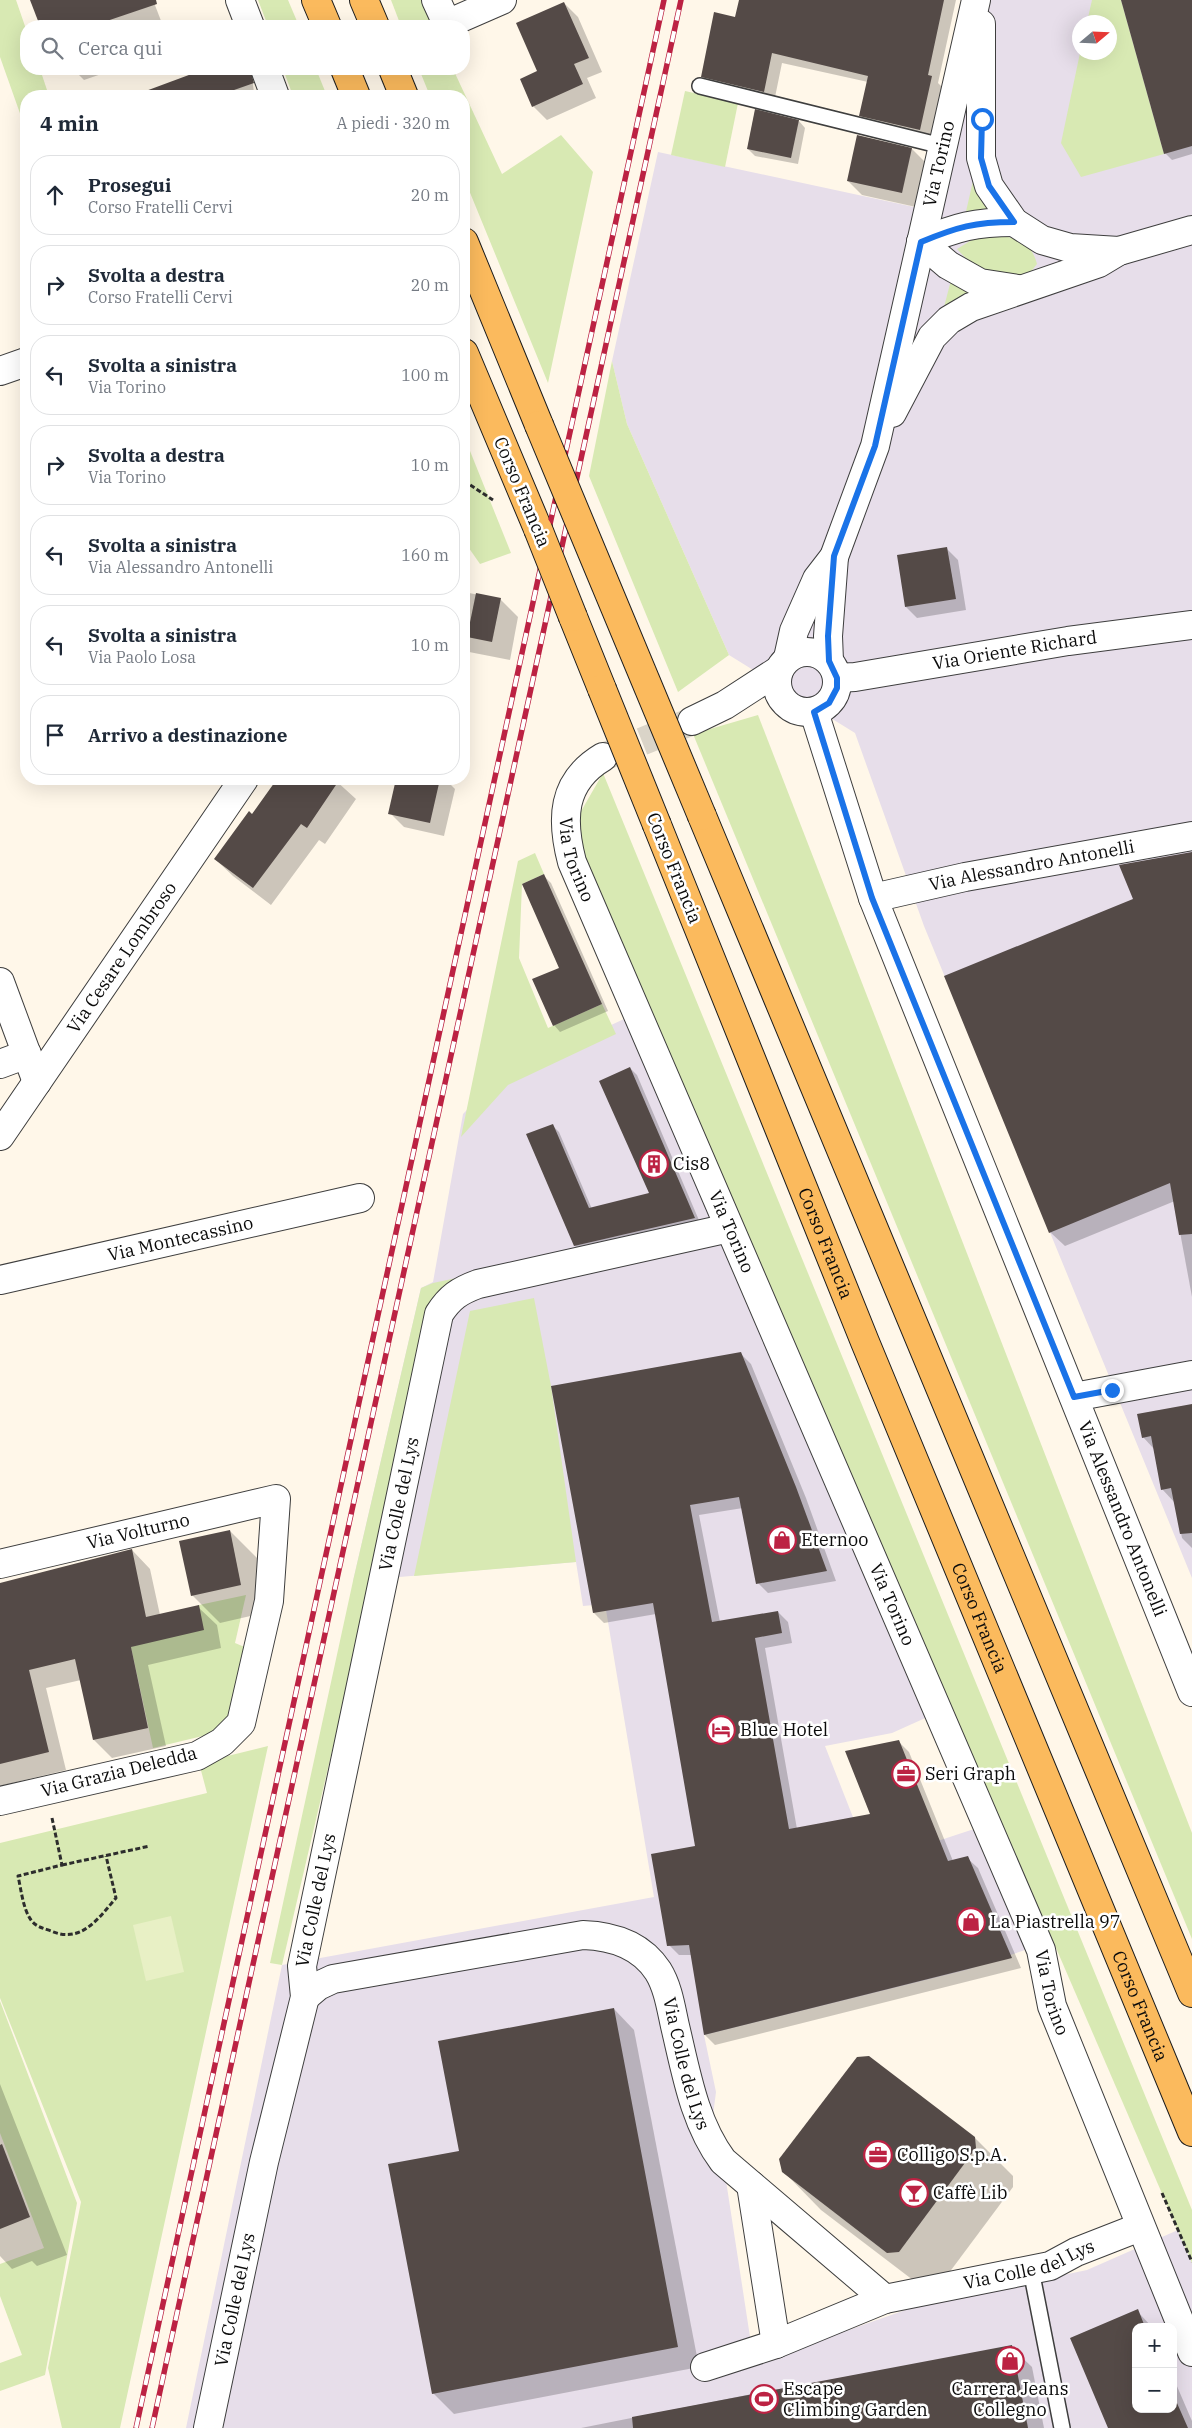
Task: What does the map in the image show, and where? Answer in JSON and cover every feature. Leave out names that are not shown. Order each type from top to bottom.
[{"type":"main road","points":[[316,0],[324,20]]},
{"type":"main road","points":[[364,0],[372,20]]},
{"type":"main road","points":[[347,75],[354,90]]},
{"type":"main road","points":[[395,75],[402,90]]},
{"type":"main road","points":[[470,257],[1192,1993]]},
{"type":"main road","name":"Corso Francia","points":[[470,367],[522,491],[865,1342],[1192,2132]]},
{"type":"street","points":[[240,0],[248,20]]},
{"type":"street","points":[[436,0],[446,20]]},
{"type":"street","points":[[459,20],[502,0]]},
{"type":"street","name":"Via Torino","points":[[834,556],[828,636],[833,670],[834,696],[822,709],[814,712],[795,710],[787,704],[777,687],[794,631],[817,579],[834,556],[875,446],[976,0]]},
{"type":"street","points":[[981,0],[981,158],[989,186],[1014,222],[1042,240],[1070,248],[1119,251]]},
{"type":"street","points":[[267,75],[273,90]]},
{"type":"street","points":[[1014,222],[984,222],[957,227],[921,242],[948,265],[980,283],[1019,289]]},
{"type":"street","points":[[875,446],[932,337],[949,320],[971,307],[1019,289],[1100,263],[1119,251],[1192,230]]},
{"type":"street","points":[[0,371],[20,364]]},
{"type":"street","name":"Via Oriente Richard","points":[[833,670],[855,678],[1068,641],[1192,625]]},
{"type":"street","points":[[692,721],[725,705],[784,664],[805,652],[813,652],[833,670]]},
{"type":"street","name":"Via Alessandro Antonelli","points":[[814,712],[872,898],[1192,1692]]},
{"type":"street","name":"Via Torino","points":[[603,757],[586,771],[568,799],[565,824],[572,862],[1041,1950],[1052,2006],[1192,2352]]},
{"type":"street","name":"Via Cesare Lombroso","points":[[0,1136],[240,785]]},
{"type":"street","name":"Via Alessandro Antonelli","points":[[872,898],[966,876],[1192,836]]},
{"type":"street","points":[[0,982],[37,1082]]},
{"type":"street","points":[[0,1064],[26,1054]]},
{"type":"street","name":"Via Montecassino","points":[[0,1280],[360,1198]]},
{"type":"street","name":"Via Colle del Lys","points":[[208,2428],[264,2162],[305,1997],[302,1966],[439,1314],[448,1300],[460,1290],[478,1284],[729,1228]]},
{"type":"street","points":[[1074,1397],[1192,1375]]},
{"type":"street","name":"Via Volturno","points":[[0,1564],[276,1499]]},
{"type":"street","name":"Via Grazia Deledda","points":[[0,1801],[197,1756],[222,1742],[241,1723],[269,1601],[276,1499]]},
{"type":"street","name":"Via Colle del Lys","points":[[305,1997],[318,1986],[333,1978],[583,1935],[604,1936],[625,1942],[644,1954],[658,1972],[668,1993],[689,2084],[700,2120],[712,2147],[723,2161],[885,2299]]},
{"type":"street","points":[[751,2185],[776,2344]]},
{"type":"street","name":"Via Colle del Lys","points":[[705,2367],[776,2344],[885,2299],[1050,2266],[1076,2252],[1140,2227]]},
{"type":"lane","points":[[700,86],[942,146]]},
{"type":"lane","points":[[1031,2270],[1062,2428]]},
{"type":"path","points":[[46,1791],[62,1866]]},
{"type":"path","points":[[106,1856],[116,1898],[96,1922],[82,1932],[61,1936],[37,1926],[30,1918],[18,1876],[62,1866],[106,1856],[150,1846]]},
{"type":"shaded area","points":[[990,0],[1192,0],[1192,1578],[924,926],[855,733],[729,655],[627,424],[612,361],[658,152],[942,213]]},
{"type":"shaded area","points":[[650,1007],[952,1706],[892,1733],[825,1746],[871,1863],[971,1830],[1006,1831],[1054,1943],[1031,1948],[966,1970],[704,2035],[716,2092],[712,2123],[719,2135],[754,2363],[917,2306],[1087,2270],[1178,2230],[1192,2263],[1192,2428],[186,2428],[282,1965],[654,1897],[605,1604],[583,1606],[576,1562],[353,1581],[421,1288],[433,1282],[463,1114],[499,1077]]},
{"type":"green space","points":[[0,0],[16,0],[23,20],[20,20],[20,75],[42,75],[47,90],[20,90],[20,113],[0,57]]},
{"type":"green space","points":[[258,0],[288,0],[296,20],[266,20]]},
{"type":"green space","points":[[391,0],[421,0],[430,20],[399,20]]},
{"type":"green space","points":[[1092,0],[1121,0],[1164,154],[1081,177],[1061,143],[1079,60],[1117,60],[1117,15],[1089,15]]},
{"type":"green space","points":[[285,75],[318,75],[325,90],[291,90]]},
{"type":"green space","points":[[421,75],[456,75],[463,90],[428,90]]},
{"type":"green space","points":[[685,91],[738,103],[725,167],[671,155]]},
{"type":"green space","points":[[470,105],[502,174],[561,135],[593,172],[548,383],[470,193]]},
{"type":"green space","points":[[975,172],[995,212],[965,216]]},
{"type":"green space","points":[[996,235],[1022,242],[1031,251],[1037,264],[1025,279],[1005,278],[987,272],[971,262],[957,249],[975,238]]},
{"type":"green space","points":[[951,280],[975,295],[943,311]]},
{"type":"green space","points":[[612,361],[627,424],[729,655],[678,692],[589,476]]},
{"type":"green space","points":[[470,451],[511,553],[480,564],[470,550]]},
{"type":"green space","points":[[758,715],[1192,1833],[1192,1939],[693,734]]},
{"type":"green space","points":[[603,773],[1192,2210],[1192,2263],[572,827]]},
{"type":"green space","points":[[535,853],[544,874],[522,884],[519,958],[548,1028],[602,1004],[616,1034],[508,1085],[461,1137],[518,861]]},
{"type":"green space","points":[[475,1274],[438,1297],[282,1965],[270,1963],[353,1581],[421,1288],[433,1283]]},
{"type":"green space","points":[[534,1298],[551,1386],[576,1562],[414,1576],[470,1311]]},
{"type":"green space","points":[[246,1595],[235,1643],[247,1648],[232,1716],[215,1733],[153,1748],[131,1647],[199,1605]]},
{"type":"green space","points":[[268,1746],[120,2428],[62,2428],[48,2368],[81,2202],[0,1998],[0,1843],[207,1793],[199,1763]]},
{"type":"green space","points":[[171,1916],[184,1972],[146,1981],[133,1925]]},
{"type":"green space","points":[[0,2001],[77,2203],[45,2375],[0,2391],[0,2363],[22,2355],[0,2296],[0,2264],[44,2248],[0,2133]]},
{"type":"building","points":[[30,0],[156,0],[157,4],[110,20],[38,20]]},
{"type":"building","points":[[739,0],[944,0],[928,75],[932,76],[920,130],[859,116],[868,76],[772,53],[764,92],[701,77],[714,12],[735,17]]},
{"type":"building","points":[[1121,0],[1192,0],[1192,146],[1164,154]]},
{"type":"building","points":[[564,2],[589,58],[574,64],[583,84],[532,107],[520,79],[537,71],[516,23]]},
{"type":"building","points":[[189,75],[252,75],[254,83],[234,90],[148,90]]},
{"type":"building","points":[[755,109],[799,120],[791,158],[747,149]]},
{"type":"building","points":[[857,135],[912,148],[902,193],[847,181]]},
{"type":"building","points":[[947,547],[956,599],[905,607],[897,555]]},
{"type":"building","points":[[476,593],[501,598],[492,642],[470,638],[470,622]]},
{"type":"building","points":[[273,785],[336,785],[307,828],[301,824],[253,888],[214,859],[249,811],[252,814]]},
{"type":"building","points":[[395,785],[439,785],[430,823],[388,814]]},
{"type":"building","points":[[1192,852],[1192,1234],[1179,1235],[1170,1183],[1049,1233],[944,976],[1133,899],[1119,865]]},
{"type":"building","points":[[544,874],[602,1004],[553,1026],[532,979],[559,968],[522,884]]},
{"type":"building","name":"Cis8","points":[[630,1067],[695,1218],[574,1246],[526,1134],[553,1124],[589,1208],[649,1193],[599,1081]]},
{"type":"building","points":[[741,1352],[796,1487],[827,1571],[756,1584],[739,1497],[690,1505],[712,1622],[778,1611],[782,1633],[755,1638],[789,1829],[870,1814],[845,1751],[899,1740],[948,1861],[968,1856],[1012,1958],[704,2035],[689,1945],[667,1946],[651,1854],[695,1846],[653,1603],[593,1613],[551,1386]]},
{"type":"building","points":[[1192,1404],[1192,1533],[1180,1534],[1171,1488],[1161,1490],[1151,1436],[1142,1438],[1137,1414]]},
{"type":"building","points":[[230,1530],[241,1585],[191,1596],[179,1541]]},
{"type":"building","points":[[132,1549],[146,1617],[199,1605],[204,1630],[131,1647],[148,1728],[93,1740],[75,1659],[29,1670],[49,1752],[0,1764],[0,1583]]},
{"type":"building","points":[[614,2008],[678,2347],[432,2394],[388,2164],[459,2151],[438,2041]]},
{"type":"building","points":[[869,2056],[975,2137],[976,2148],[899,2252],[887,2253],[782,2172],[779,2159],[857,2057]]},
{"type":"building","points":[[2,2144],[30,2217],[0,2229],[0,2145]]},
{"type":"building","points":[[1138,2309],[1143,2323],[1132,2323],[1132,2413],[1177,2413],[1177,2403],[1188,2428],[1108,2428],[1070,2338]]},
{"type":"building","points":[[1012,2345],[1028,2428],[633,2428],[632,2417]]},
{"type":"tunnel","points":[[603,757],[688,723]]},
{"type":"railway","points":[[136,2428],[664,0]]},
{"type":"railway","points":[[152,2428],[681,0]]},
{"type":"place","name":"Cis8","points":[[654,1164]]},
{"type":"place","name":"Eternoo","points":[[782,1540]]},
{"type":"place","name":"Blue Hotel","points":[[721,1730]]},
{"type":"place","name":"Seri Graph","points":[[906,1774]]},
{"type":"place","name":"La Piastrella 97","points":[[971,1922]]},
{"type":"place","name":"Colligo S.p.A.","points":[[878,2155]]},
{"type":"place","name":"Caffè Lib","points":[[914,2193]]},
{"type":"place","name":"Carrera Jeans Collegno","points":[[1010,2361]]},
{"type":"place","name":"Escape Climbing Garden","points":[[764,2399]]},
{"type":"route","points":[[982,119],[981,158],[989,186],[1014,222],[984,222],[957,227],[921,242],[875,446],[834,556],[828,636],[829,661],[837,678],[837,688],[829,703],[822,709],[814,712],[872,898],[1074,1397],[1112,1390]]}]
